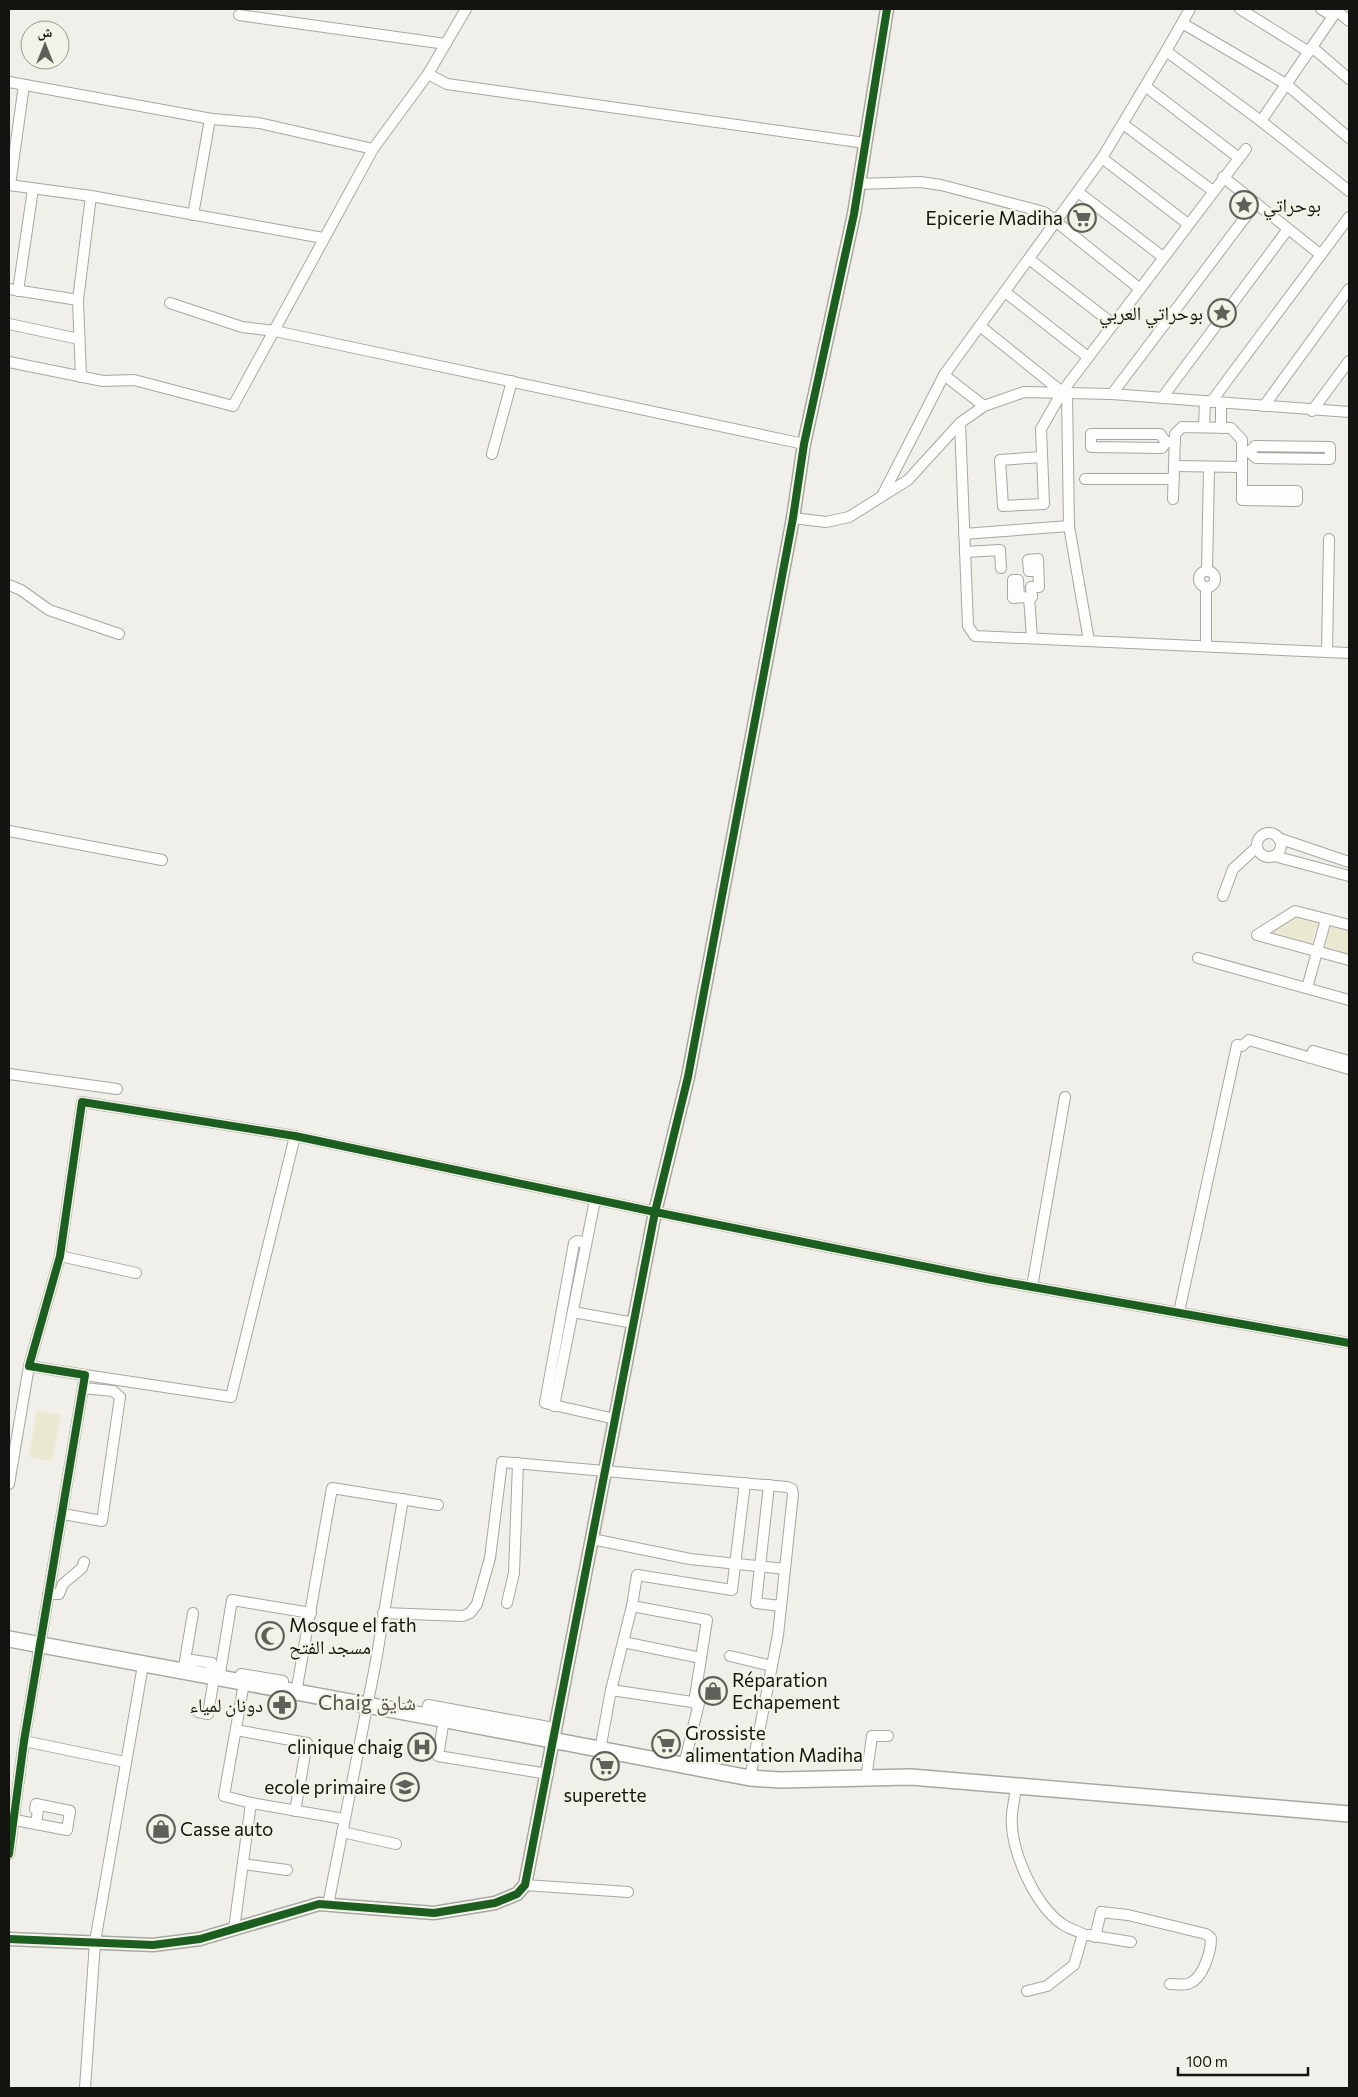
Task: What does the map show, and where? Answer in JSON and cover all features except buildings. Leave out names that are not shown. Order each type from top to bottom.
[{"type":"main road","points":[[9,1639],[143,1666],[426,1716],[553,1734],[600,1750],[750,1778],[866,1779],[911,1777],[1016,1791],[1349,1822]]},
{"type":"main road","points":[[1016,1791],[1349,1814]]},
{"type":"street","points":[[9,362],[102,381],[134,380],[233,406],[276,331],[323,238],[373,149],[428,74],[466,9]]},
{"type":"street","points":[[9,1939],[174,1944],[319,1904],[434,1913],[495,1903],[517,1894],[525,1885],[548,1774],[553,1734],[655,1212],[688,1077],[793,518],[804,444],[858,184],[888,9]]},
{"type":"street","points":[[881,497],[944,375],[1102,158],[1190,9]]},
{"type":"street","points":[[1240,9],[1310,49],[1349,79]]},
{"type":"street","points":[[1321,9],[1336,12],[1349,21]]},
{"type":"street","points":[[1261,121],[1336,12]]},
{"type":"street","points":[[239,14],[446,44]]},
{"type":"street","points":[[1182,23],[1286,84],[1349,138]]},
{"type":"street","points":[[1166,51],[1261,121],[1349,191]]},
{"type":"street","points":[[428,74],[447,84],[865,142]]},
{"type":"street","points":[[9,82],[210,119],[260,123],[373,149]]},
{"type":"street","points":[[24,85],[9,185],[91,196],[323,238]]},
{"type":"street","points":[[1146,86],[1239,158]]},
{"type":"street","points":[[193,215],[210,119]]},
{"type":"street","points":[[1123,124],[1213,191]]},
{"type":"street","points":[[1042,457],[1000,460],[1003,506],[1044,504],[1041,429],[1088,357],[1246,149]]},
{"type":"street","points":[[1102,158],[1188,224]]},
{"type":"street","points":[[1224,177],[1321,254]]},
{"type":"street","points":[[858,184],[920,182],[941,185],[1044,212],[1140,289]]},
{"type":"street","points":[[33,189],[13,290],[78,300]]},
{"type":"street","points":[[1078,192],[1163,257]]},
{"type":"street","points":[[81,377],[78,300],[91,196]]},
{"type":"street","points":[[1112,394],[1256,203]]},
{"type":"street","points":[[1204,427],[1212,402],[1349,217]]},
{"type":"street","points":[[1162,398],[1288,229]]},
{"type":"street","points":[[1029,258],[1113,324]]},
{"type":"street","points":[[1264,406],[1349,289]]},
{"type":"street","points":[[1005,292],[1088,357]]},
{"type":"street","points":[[170,303],[242,327],[276,331],[512,380],[804,444]]},
{"type":"street","points":[[9,324],[79,339]]},
{"type":"street","points":[[980,326],[1064,393],[1069,526],[1089,641]]},
{"type":"street","points":[[1312,411],[1349,361]]},
{"type":"street","points":[[944,375],[984,406]]},
{"type":"street","points":[[492,454],[512,380]]},
{"type":"street","points":[[793,518],[826,522],[848,517],[908,480],[960,423],[984,406],[1024,392],[1112,394],[1312,411],[1349,412]]},
{"type":"street","points":[[1212,402],[1221,428]]},
{"type":"street","points":[[960,423],[968,626],[975,636],[1349,653]]},
{"type":"street","points":[[1174,499],[1174,466],[1171,442],[1160,434],[1090,434],[1090,446],[1162,448],[1171,442],[1175,434],[1182,427],[1231,428],[1242,440],[1246,452],[1242,467],[1242,491],[1242,500],[1297,501],[1297,491],[1242,491]]},
{"type":"street","points":[[1255,446],[1330,447],[1330,459],[1256,458],[1246,452],[1255,446]]},
{"type":"street","points":[[1174,466],[1242,467]]},
{"type":"street","points":[[1206,646],[1206,588],[1213,585],[1215,578],[1207,571],[1209,466]]},
{"type":"street","points":[[1085,479],[1174,479]]},
{"type":"street","points":[[964,534],[1069,526]]},
{"type":"street","points":[[1327,651],[1329,538]]},
{"type":"street","points":[[965,552],[1000,550],[1001,568]]},
{"type":"street","points":[[1032,638],[1024,597],[1032,597],[1032,587],[1039,587],[1038,570]]},
{"type":"street","points":[[9,585],[21,590],[49,610],[119,634]]},
{"type":"street","points":[[9,831],[162,860]]},
{"type":"street","points":[[1223,896],[1233,870],[1257,847],[1257,842],[1264,834],[1274,834],[1278,838],[1349,862]]},
{"type":"street","points":[[1274,856],[1280,848],[1278,838]]},
{"type":"street","points":[[1257,847],[1263,856],[1274,856],[1349,876]]},
{"type":"street","points":[[1349,925],[1295,912],[1257,935],[1349,960]]},
{"type":"street","points":[[1307,988],[1326,919]]},
{"type":"street","points":[[1198,958],[1349,1000]]},
{"type":"street","points":[[1179,1312],[1237,1045],[1242,1046],[1249,1040],[1349,1069]]},
{"type":"street","points":[[1311,1058],[1313,1051],[1349,1061]]},
{"type":"street","points":[[9,1074],[117,1089]]},
{"type":"street","points":[[1032,1287],[1065,1097]]},
{"type":"street","points":[[9,1484],[28,1366],[60,1256],[82,1102],[295,1136],[595,1200],[1032,1287],[1349,1343]]},
{"type":"street","points":[[28,1366],[232,1397],[295,1136]]},
{"type":"street","points":[[554,1406],[595,1200]]},
{"type":"street","points":[[586,1243],[577,1241],[574,1243],[545,1402],[554,1406],[615,1418]]},
{"type":"street","points":[[60,1256],[136,1273]]},
{"type":"street","points":[[573,1312],[634,1323]]},
{"type":"street","points":[[9,1854],[24,1741],[85,1375]]},
{"type":"street","points":[[63,1514],[102,1521],[120,1397],[112,1391],[83,1388]]},
{"type":"street","points":[[383,1613],[463,1616],[470,1613],[477,1604],[490,1558],[502,1462],[745,1482],[792,1489],[781,1606],[772,1666],[750,1778]]},
{"type":"street","points":[[507,1603],[514,1573],[518,1463]]},
{"type":"street","points":[[600,1750],[611,1690],[632,1606],[637,1575],[732,1590],[745,1482]]},
{"type":"street","points":[[769,1485],[756,1603],[781,1606]]},
{"type":"street","points":[[289,1691],[311,1614],[332,1488],[438,1505]]},
{"type":"street","points":[[328,1905],[368,1705],[403,1499]]},
{"type":"street","points":[[592,1539],[658,1553],[736,1565],[785,1569]]},
{"type":"street","points":[[48,1594],[58,1594],[63,1584],[82,1568],[84,1562]]},
{"type":"street","points":[[198,1712],[208,1714],[223,1679],[232,1600],[311,1614]]},
{"type":"street","points":[[632,1606],[707,1620],[694,1702]]},
{"type":"street","points":[[186,1673],[193,1613]]},
{"type":"street","points":[[623,1642],[702,1658]]},
{"type":"street","points":[[730,1656],[772,1666]]},
{"type":"street","points":[[85,2088],[95,1942],[143,1666]]},
{"type":"street","points":[[223,1679],[236,1730],[224,1796],[251,1803],[344,1819]]},
{"type":"street","points":[[611,1690],[699,1703],[684,1765]]},
{"type":"street","points":[[426,1716],[428,1704],[553,1734]]},
{"type":"street","points":[[444,1719],[438,1756],[548,1774]]},
{"type":"street","points":[[236,1730],[307,1743],[295,1811]]},
{"type":"street","points":[[866,1779],[872,1736],[888,1736]]},
{"type":"street","points":[[24,1741],[125,1762]]},
{"type":"street","points":[[1016,1791],[1012,1815],[1013,1830],[1023,1872],[1035,1893],[1062,1924],[1083,1934],[1131,1942]]},
{"type":"street","points":[[234,1929],[251,1803]]},
{"type":"street","points":[[15,1820],[36,1824]]},
{"type":"street","points":[[342,1832],[396,1844]]},
{"type":"street","points":[[243,1864],[287,1870]]},
{"type":"street","points":[[525,1885],[628,1892]]},
{"type":"street","points":[[1095,1937],[1101,1912],[1128,1915],[1206,1934],[1211,1938],[1210,1949],[1192,1983],[1170,1984]]},
{"type":"street","points":[[1027,1991],[1047,1986],[1074,1965],[1083,1934]]},
{"type":"shaded area","points":[[1297,916],[1318,922],[1311,944],[1271,933],[1270,931]]},
{"type":"shaded area","points":[[1331,925],[1349,929],[1349,956],[1324,950]]},
{"type":"shaded area","points":[[37,1410],[61,1415],[52,1461],[29,1457]]},
{"type":"cycle path","points":[[9,1939],[153,1945],[200,1939],[319,1904],[434,1913],[495,1903],[517,1894],[525,1885],[655,1212],[688,1077],[793,518],[804,444],[854,214],[887,9]]},
{"type":"cycle path","points":[[9,1854],[24,1741],[85,1375],[29,1366],[60,1256],[82,1102],[295,1136],[655,1212],[987,1279],[1349,1343]]},
{"type":"place","name":"بوحراتي","points":[[1244,205]]},
{"type":"place","name":"Epicerie Madiha","points":[[1082,218]]},
{"type":"place","name":"بوحراتي العربي","points":[[1222,313]]},
{"type":"place","name":"Mosque el fath مسجد الفتح","points":[[270,1636]]},
{"type":"place","name":"Réparation Echapement","points":[[713,1691]]},
{"type":"place","name":"دونان لمياء","points":[[282,1705]]},
{"type":"place","name":"Grossiste alimentation Madiha","points":[[666,1744]]},
{"type":"place","name":"clinique chaig","points":[[422,1747]]},
{"type":"place","name":"superette","points":[[605,1766]]},
{"type":"place","name":"ecole primaire","points":[[405,1787]]},
{"type":"place","name":"Casse auto","points":[[161,1829]]},
{"type":"district","name":"Chaig شايق","points":[[367,1703]]}]
